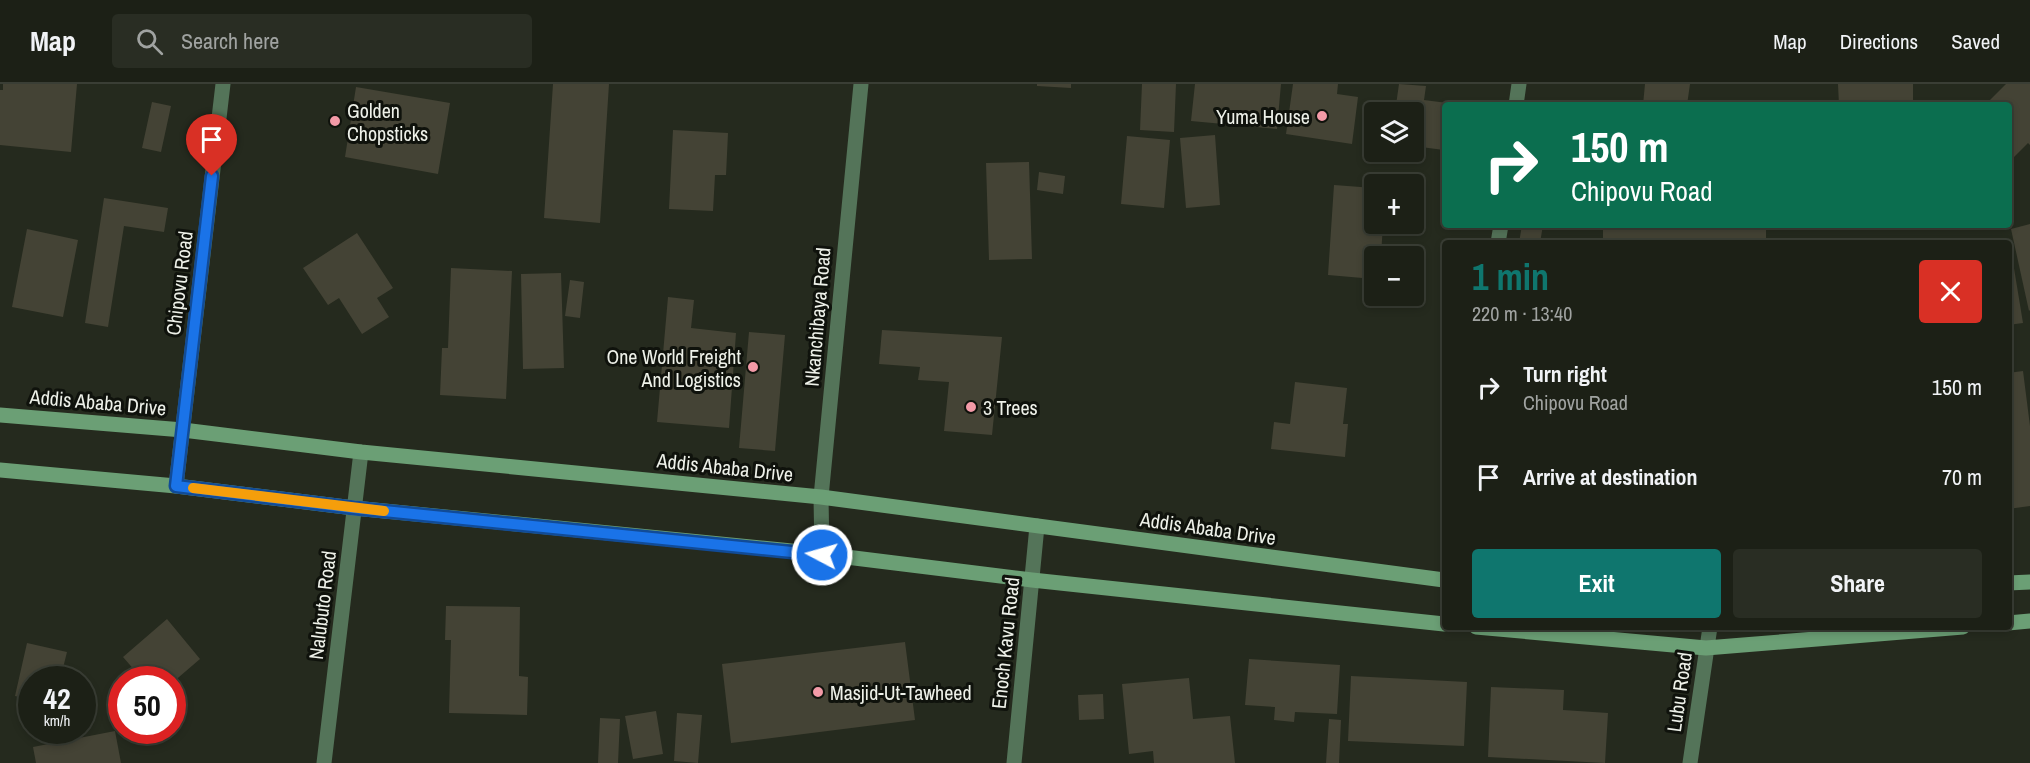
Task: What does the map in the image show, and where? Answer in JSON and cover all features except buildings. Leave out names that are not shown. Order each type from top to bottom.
[{"type":"main road","name":"Addis Ababa Drive","points":[[0,415],[183,430],[361,452],[821,497],[1442,580]]},
{"type":"main road","points":[[0,470],[176,486],[354,508],[822,555],[1442,624]]},
{"type":"main road","points":[[2012,583],[2030,582]]},
{"type":"main road","points":[[2012,623],[2030,621]]},
{"type":"main road","points":[[1509,630],[1706,648],[1925,630]]},
{"type":"street","name":"Chipovu Road","points":[[176,486],[223,84]]},
{"type":"street","name":"Nkanchibaya Road","points":[[822,555],[821,497],[861,84]]},
{"type":"street","points":[[1516,102],[1519,84]]},
{"type":"street","name":"Nalubuto Road","points":[[324,763],[361,452]]},
{"type":"street","name":"Enoch Kavu Road","points":[[1014,763],[1037,526]]},
{"type":"street","name":"Lubu Road","points":[[1690,763],[1709,630]]},
{"type":"slow traffic","points":[[193,488],[384,511]]},
{"type":"place","name":"Yuma House","points":[[1322,116]]},
{"type":"place","name":"Golden Chopsticks","points":[[335,121]]},
{"type":"place","name":"One World Freight And Logistics","points":[[753,367]]},
{"type":"place","name":"3 Trees","points":[[971,407]]},
{"type":"place","name":"Masjid-Ut-Tawheed","points":[[818,692]]},
{"type":"route","points":[[212,176],[176,486],[354,508],[822,555]]}]
